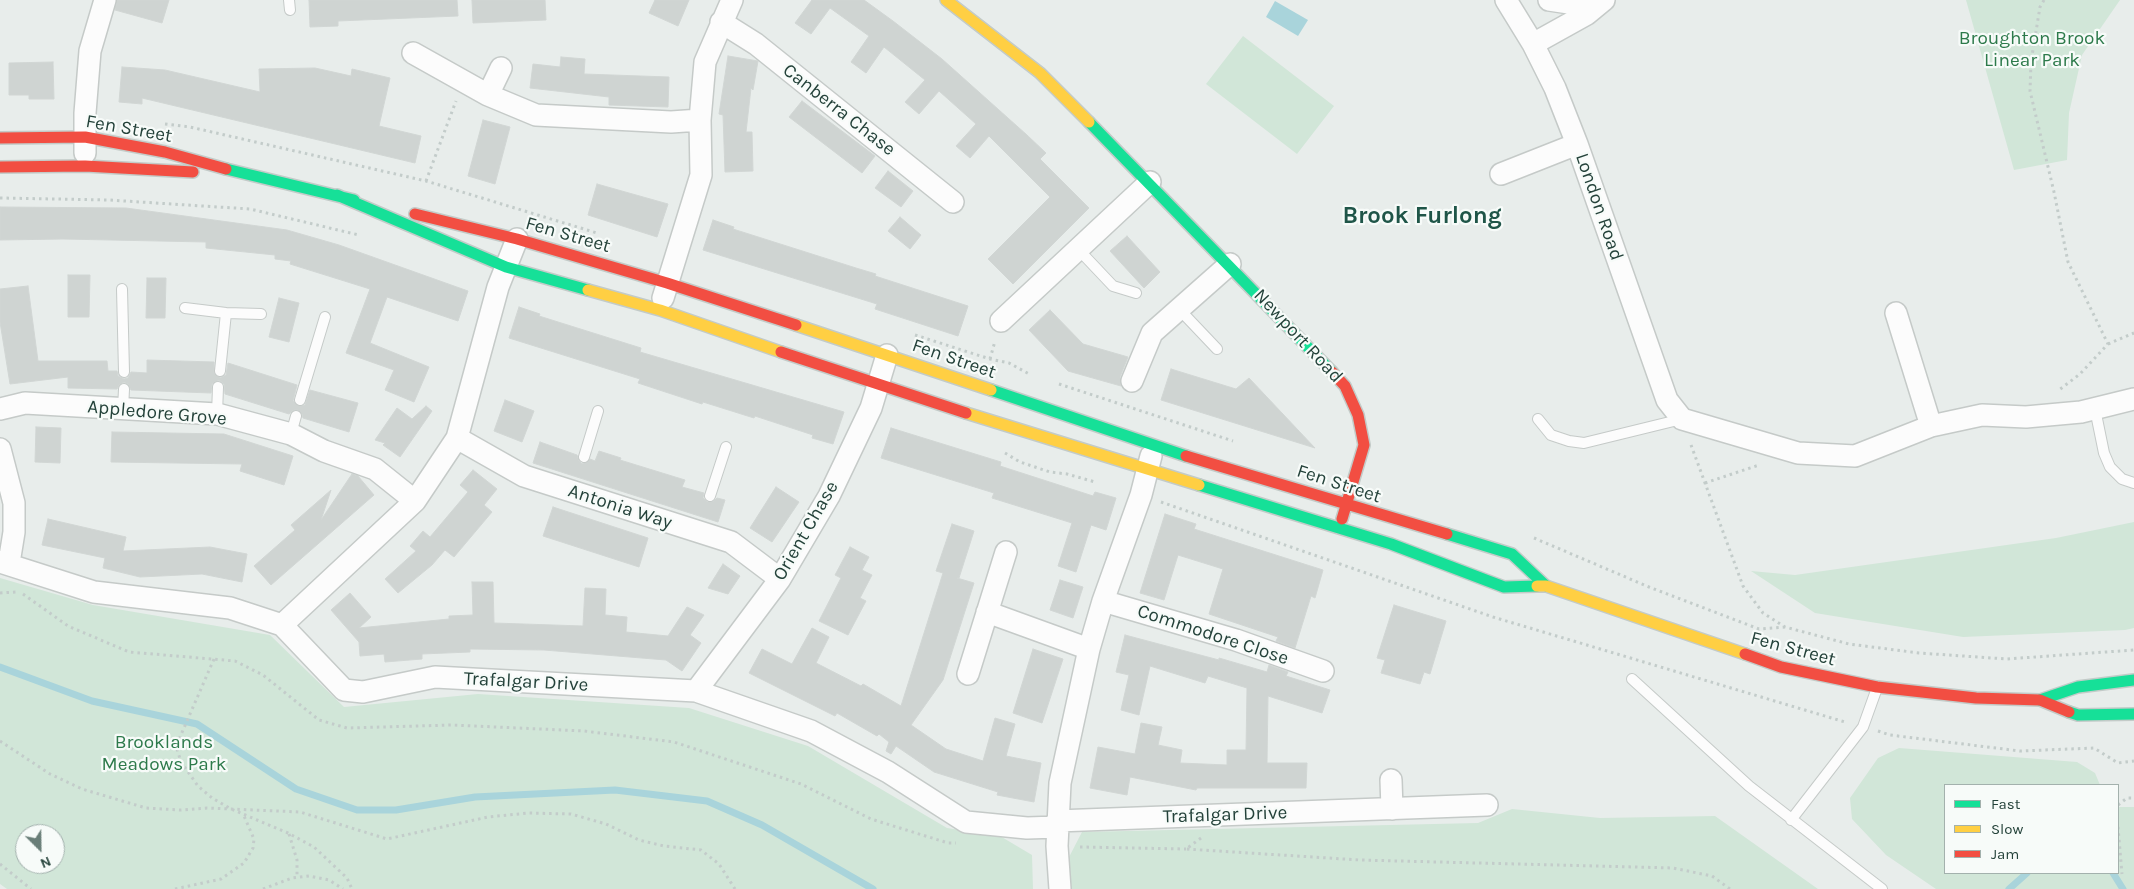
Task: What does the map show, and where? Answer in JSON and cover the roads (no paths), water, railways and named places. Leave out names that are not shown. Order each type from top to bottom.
[{"type":"street","points":[[85,166],[90,51],[105,0]]},
{"type":"street","points":[[660,310],[701,175],[700,120],[705,62],[732,0]]},
{"type":"street","name":"Newport Road","points":[[946,0],[1040,73],[1230,264],[1345,386],[1358,415],[1364,445],[1338,529]]},
{"type":"street","name":"London Road","points":[[1506,0],[1533,44],[1555,88],[1577,144],[1666,400],[1682,418]]},
{"type":"street","points":[[1549,0],[1569,3],[1603,1]]},
{"type":"street","points":[[1533,44],[1587,14],[1603,1]]},
{"type":"street","name":"Canberra Chase","points":[[722,22],[756,44],[953,202]]},
{"type":"street","points":[[413,54],[488,95],[536,115],[604,120],[700,120]]},
{"type":"street","points":[[488,95],[501,68]]},
{"type":"street","name":"Fen Street","points":[[0,138],[85,138],[165,152],[249,176],[517,239],[668,283],[1154,446],[1512,554],[1546,586]]},
{"type":"street","points":[[1501,174],[1577,144]]},
{"type":"street","name":"Fen Street","points":[[0,167],[85,166],[249,176]]},
{"type":"street","points":[[1001,321],[1150,182]]},
{"type":"street","name":"Fen Street","points":[[337,196],[506,266],[660,310],[879,386],[1391,544],[1504,587],[1546,586],[1781,667],[1877,687],[1976,698],[2040,700],[2078,715],[2134,714]]},
{"type":"street","points":[[282,625],[415,501],[457,438],[498,286],[517,239]]},
{"type":"street","points":[[1132,380],[1152,333],[1230,264]]},
{"type":"street","points":[[1896,313],[1931,426]]},
{"type":"street","name":"Orient Chase","points":[[696,691],[780,578],[829,496],[856,441],[879,386],[887,355]]},
{"type":"street","name":"Appledore Grove","points":[[0,409],[24,403],[123,399],[293,425],[324,451],[375,469],[415,501]]},
{"type":"street","points":[[1682,418],[1798,453],[1855,456],[1931,426],[1982,415],[2026,417],[2081,412],[2134,399]]},
{"type":"street","name":"Antonia Way","points":[[457,438],[524,476],[575,488],[701,528],[731,542],[780,578]]},
{"type":"street","points":[[1060,889],[1057,831],[1060,783],[1089,649],[1103,601],[1148,470],[1154,446]]},
{"type":"street","points":[[0,449],[14,503],[14,532],[4,562]]},
{"type":"street","points":[[968,674],[1006,552]]},
{"type":"street","name":"Trafalgar Drive","points":[[4,562],[94,592],[230,608],[282,625],[344,690],[364,692],[435,677],[696,691],[811,731],[888,772],[966,822],[1057,831],[1231,815],[1487,805]]},
{"type":"street","name":"Commodore Close","points":[[1103,601],[1236,640],[1323,671]]},
{"type":"street","points":[[987,612],[1089,649]]},
{"type":"street","name":"Fen Street","points":[[2040,700],[2078,687],[2134,680]]},
{"type":"street","points":[[1390,780],[1392,809]]},
{"type":"lane","points":[[1078,249],[1113,286],[1136,293]]},
{"type":"lane","points":[[122,289],[124,372]]},
{"type":"lane","points":[[185,308],[226,313],[261,314]]},
{"type":"lane","points":[[1179,309],[1217,349]]},
{"type":"lane","points":[[220,371],[226,313]]},
{"type":"lane","points":[[300,400],[325,317]]},
{"type":"lane","points":[[217,414],[218,388]]},
{"type":"lane","points":[[2095,409],[2104,453],[2110,467],[2122,479],[2134,484]]},
{"type":"lane","points":[[584,457],[598,410]]},
{"type":"lane","points":[[1538,419],[1551,435],[1569,441],[1584,443],[1682,418]]},
{"type":"lane","points":[[710,496],[726,447]]},
{"type":"lane","points":[[1632,680],[1749,786],[1882,889]]},
{"type":"lane","points":[[1791,820],[1863,727],[1877,687]]},
{"type":"water","points":[[1275,1],[1308,20],[1298,36],[1266,17]]},
{"type":"waterway","points":[[0,667],[92,701],[197,724],[296,789],[357,810],[396,810],[475,797],[615,790],[707,801],[762,825],[873,889]]},
{"type":"waterway","points":[[2009,889],[2026,874]]},
{"type":"waterway","points":[[2114,874],[2123,889]]},
{"type":"district","name":"Brook Furlong","points":[[1422,216]]},
{"type":"park label","name":"Broughton Brook Linear Park","points":[[2032,50]]},
{"type":"park label","name":"Brooklands Meadows Park","points":[[164,754]]}]
